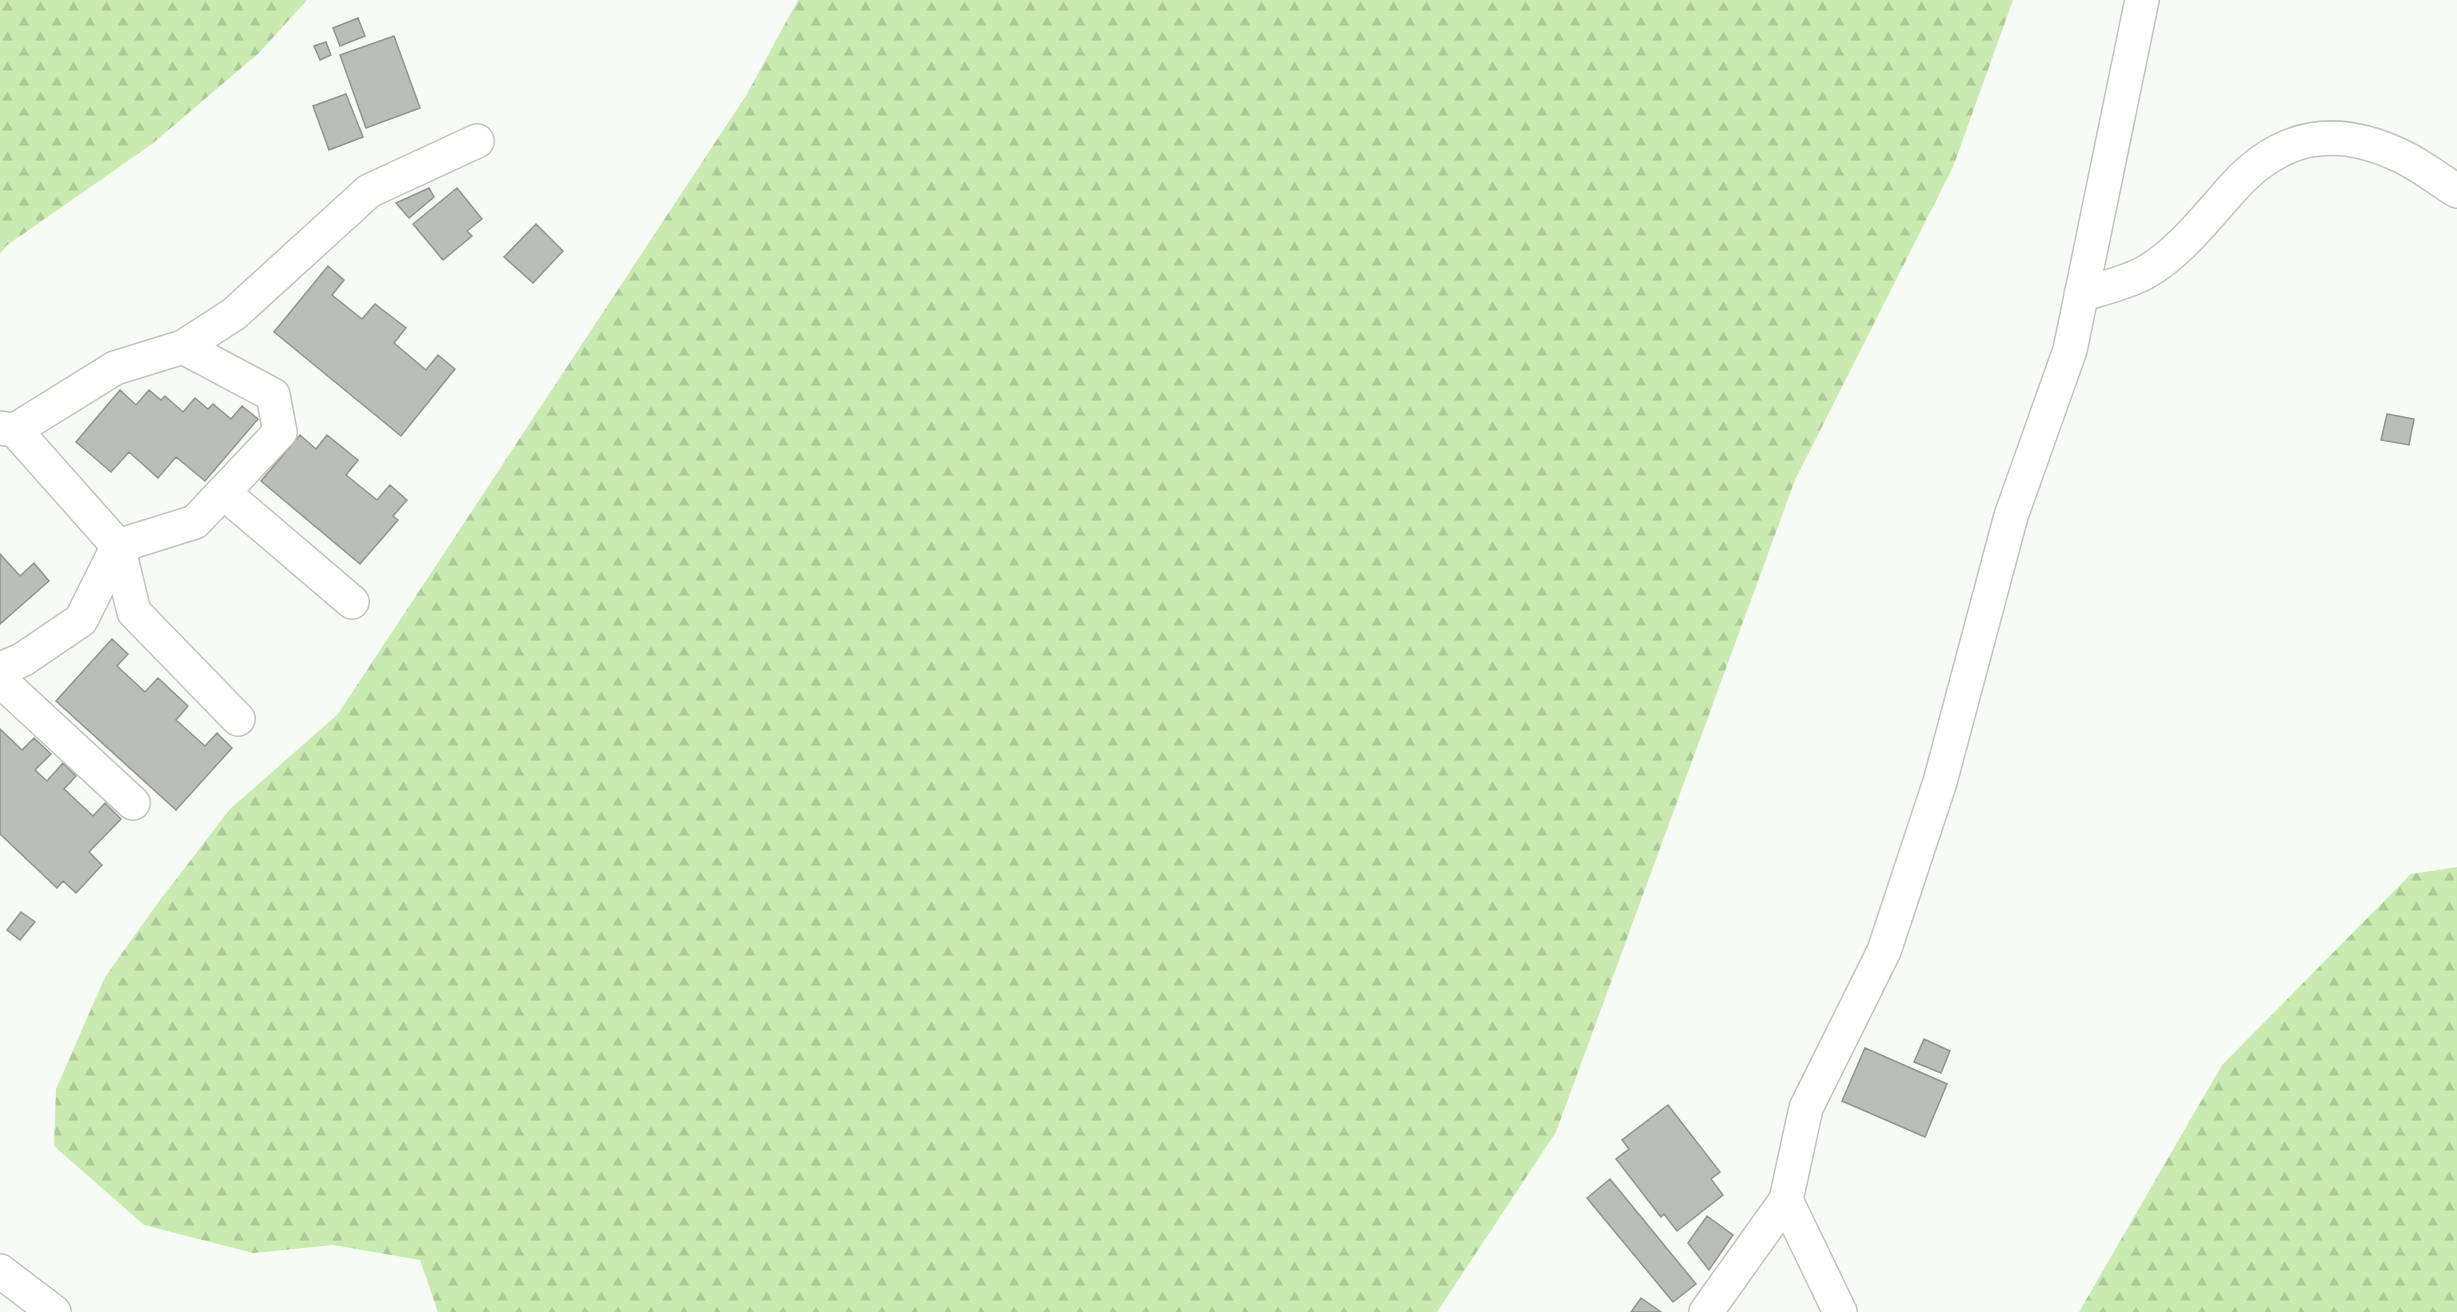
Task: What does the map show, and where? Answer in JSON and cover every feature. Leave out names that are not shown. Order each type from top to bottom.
[{"type":"street","points":[[1706,1312],[1786,1200],[1806,1108],[1884,951],[1936,793],[2011,516],[2070,350],[2142,0]]},
{"type":"street","points":[[2081,295],[2145,272],[2174,250],[2242,177],[2273,153],[2310,138],[2355,139],[2403,157],[2457,191]]},
{"type":"street","points":[[238,719],[134,612],[118,546],[7,429],[115,368],[183,347],[234,314],[369,191],[477,141]]},
{"type":"street","points":[[0,669],[22,660],[81,620],[118,546],[195,522],[280,432],[273,395],[183,347]]},
{"type":"street","points":[[223,492],[352,602]]},
{"type":"street","points":[[0,680],[133,802]]},
{"type":"street","points":[[1786,1200],[1840,1312]]},
{"type":"street","points":[[0,1271],[54,1312]]},
{"type":"green space","points":[[0,0],[307,0],[259,53],[152,144],[6,246],[0,254]]},
{"type":"green space","points":[[798,0],[2013,0],[1953,167],[1795,480],[1556,1132],[1437,1312],[438,1312],[420,1260],[333,1245],[253,1253],[144,1225],[54,1146],[56,1089],[105,977],[157,904],[230,809],[338,714],[747,94]]},
{"type":"green space","points":[[2457,867],[2457,1312],[2079,1312],[2222,1065],[2411,874]]},
{"type":"building","points":[[358,18],[365,36],[340,46],[333,28]]},
{"type":"building","points":[[394,36],[420,108],[366,128],[340,55]]},
{"type":"building","points":[[326,42],[331,55],[320,60],[314,46]]},
{"type":"building","points":[[346,94],[363,137],[329,150],[313,106]]},
{"type":"building","points":[[429,188],[434,197],[409,218],[396,203]]},
{"type":"building","points":[[457,188],[482,219],[467,231],[472,236],[443,260],[413,224]]},
{"type":"building","points":[[536,224],[563,251],[533,283],[504,257]]},
{"type":"building","points":[[328,266],[344,280],[332,295],[362,319],[375,304],[406,328],[394,343],[426,370],[438,355],[455,369],[401,436],[274,332]]},
{"type":"building","points":[[120,390],[136,405],[149,390],[161,400],[165,396],[183,412],[195,398],[208,409],[213,404],[231,419],[242,406],[258,419],[205,481],[176,457],[158,478],[129,452],[111,472],[76,442]]},
{"type":"building","points":[[2387,414],[2414,419],[2409,445],[2381,440]]},
{"type":"building","points":[[300,435],[316,449],[327,435],[358,460],[346,475],[377,500],[390,485],[407,500],[393,516],[398,520],[360,564],[261,481]]},
{"type":"building","points":[[0,554],[20,576],[34,563],[49,581],[0,624]]},
{"type":"building","points":[[112,639],[128,654],[117,666],[145,692],[158,678],[188,706],[176,720],[205,746],[217,733],[232,748],[176,810],[56,701]]},
{"type":"building","points":[[0,729],[22,750],[34,738],[51,754],[35,770],[47,781],[63,763],[76,776],[64,789],[93,816],[105,803],[121,819],[89,852],[102,865],[76,893],[63,881],[57,888],[0,834]]},
{"type":"building","points":[[21,912],[35,922],[20,940],[7,930]]},
{"type":"building","points":[[1924,1039],[1950,1051],[1941,1073],[1914,1062]]},
{"type":"building","points":[[1865,1048],[1947,1084],[1925,1137],[1842,1101]]},
{"type":"building","points":[[1668,1105],[1720,1172],[1711,1179],[1723,1195],[1677,1231],[1664,1214],[1661,1217],[1616,1159],[1629,1149],[1622,1140]]},
{"type":"building","points":[[1610,1179],[1696,1284],[1673,1302],[1587,1198]]},
{"type":"building","points":[[1707,1216],[1733,1235],[1709,1270],[1688,1243]]},
{"type":"building","points":[[1641,1298],[1661,1312],[1631,1312]]}]
